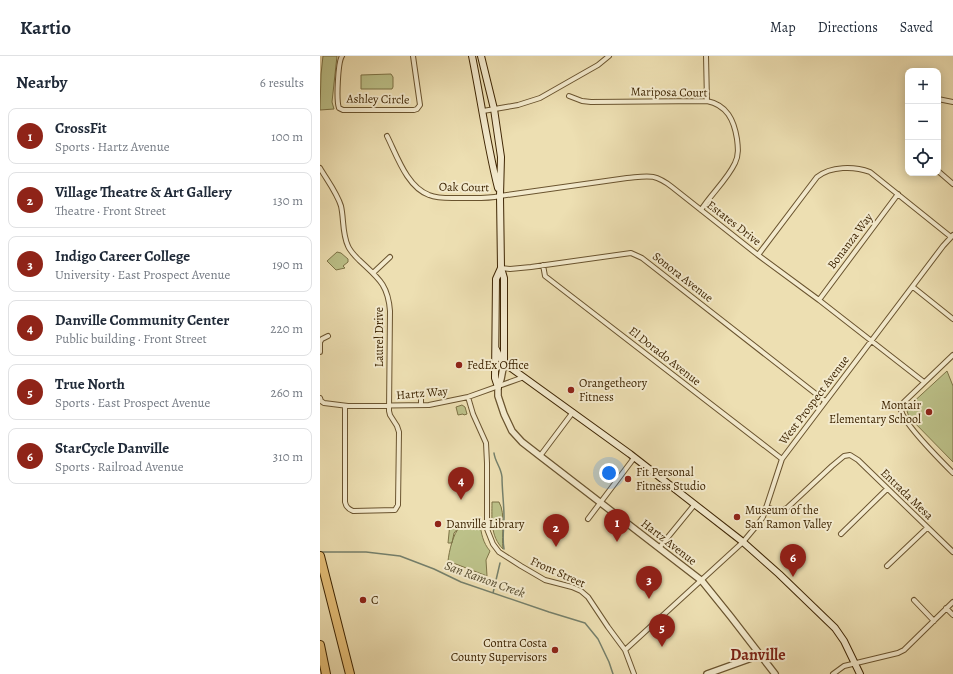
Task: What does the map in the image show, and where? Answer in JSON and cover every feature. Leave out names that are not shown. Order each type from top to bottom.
[{"type":"highway","points":[[320,556],[350,674]]},
{"type":"highway","points":[[320,645],[326,674]]},
{"type":"main road","points":[[472,56],[491,160],[500,196]]},
{"type":"main road","points":[[481,56],[494,109],[501,157],[501,268],[504,278],[504,363]]},
{"type":"main road","points":[[498,387],[495,378],[496,279],[501,268]]},
{"type":"main road","points":[[496,349],[504,363],[634,458],[743,542],[836,628],[860,674]]},
{"type":"street","name":"Ashley Circle","points":[[342,56],[340,59],[339,108],[343,110],[414,110],[420,105],[412,56]]},
{"type":"street","points":[[483,111],[522,104],[540,98],[598,65],[609,56]]},
{"type":"street","points":[[706,56],[707,101]]},
{"type":"street","name":"Mariposa Court","points":[[569,96],[582,101],[591,102],[707,101],[721,106],[730,116],[735,128],[738,154],[733,167],[701,210]]},
{"type":"street","points":[[941,100],[953,102]]},
{"type":"street","name":"Oak Court","points":[[388,136],[409,179],[422,192],[434,197],[444,198],[489,199],[500,196]]},
{"type":"street","name":"Laurel Drive","points":[[320,168],[338,199],[348,247],[385,287],[389,304],[389,406]]},
{"type":"street","points":[[758,255],[817,177],[825,172],[853,168],[870,172],[952,236]]},
{"type":"street","points":[[941,173],[953,184]]},
{"type":"street","name":"Estates Drive","points":[[500,196],[652,176],[664,181],[758,255],[872,340],[924,382]]},
{"type":"street","name":"Bonanza Way","points":[[818,300],[898,194]]},
{"type":"street","name":"West Prospect Avenue","points":[[625,650],[702,581],[743,542],[761,521],[782,459],[952,236]]},
{"type":"street","name":"Sonora Avenue","points":[[501,268],[510,269],[631,253],[636,254],[825,401]]},
{"type":"street","points":[[373,273],[390,257]]},
{"type":"street","name":"El Dorado Avenue","points":[[544,265],[545,276],[782,459]]},
{"type":"street","points":[[913,287],[953,319]]},
{"type":"street","points":[[320,352],[320,342],[328,336]]},
{"type":"street","points":[[953,355],[904,402],[901,409],[905,418],[931,450],[953,473]]},
{"type":"street","points":[[498,387],[501,380],[504,363]]},
{"type":"street","name":"Hartz Way","points":[[320,398],[324,403],[345,406],[421,406],[441,404],[468,397],[524,377]]},
{"type":"street","name":"Hartz Avenue","points":[[498,387],[501,406],[512,431],[522,442],[702,581],[732,617],[775,674]]},
{"type":"street","points":[[421,394],[421,406]]},
{"type":"street","name":"Front Street","points":[[468,397],[473,414],[486,443],[487,529],[493,544],[502,554],[545,580],[581,591],[588,598],[625,650],[634,674]]},
{"type":"street","points":[[345,406],[346,506],[349,509],[360,511],[392,511],[397,508],[399,432],[396,422],[390,415],[389,406]]},
{"type":"street","points":[[540,456],[572,412]]},
{"type":"street","name":"Entrada Mesa","points":[[766,507],[779,511],[788,508],[832,466],[844,456],[850,456],[858,460],[953,552]]},
{"type":"street","points":[[588,519],[634,458]]},
{"type":"street","points":[[841,534],[887,489]]},
{"type":"street","points":[[659,548],[695,504]]},
{"type":"street","points":[[887,566],[927,528]]},
{"type":"street","points":[[914,600],[934,620]]},
{"type":"street","points":[[833,674],[844,666],[898,653],[904,650],[953,602]]},
{"type":"street","points":[[946,608],[953,615]]},
{"type":"street","points":[[708,674],[760,656]]},
{"type":"green space","points":[[323,56],[337,56],[332,102],[334,109],[320,110]]},
{"type":"green space","points":[[391,74],[393,77],[392,89],[361,89],[361,75]]},
{"type":"green space","points":[[337,252],[341,253],[348,259],[348,262],[343,266],[345,268],[336,270],[327,261]]},
{"type":"green space","name":"Montair Elementary School","points":[[947,371],[953,386],[953,462],[909,417],[907,411],[909,406]]},
{"type":"green space","points":[[462,405],[465,407],[467,414],[458,415],[456,407]]},
{"type":"green space","points":[[492,502],[499,502],[501,507],[503,518],[503,549],[494,533],[492,521]]},
{"type":"green space","points":[[450,523],[460,523],[460,526],[454,533],[452,543],[448,543]]},
{"type":"green space","points":[[471,523],[480,523],[483,538],[490,551],[486,560],[487,576],[448,561],[455,534],[460,527],[464,528]]},
{"type":"waterway","points":[[494,453],[502,477],[504,549]]},
{"type":"waterway","name":"San Ramon Creek","points":[[320,552],[366,552],[400,556],[434,569],[461,582],[585,623],[598,639],[613,674]]},
{"type":"waterway","points":[[493,593],[500,563]]},
{"type":"place","name":"FedEx Office","points":[[459,365]]},
{"type":"place","name":"Orangetheory Fitness","points":[[571,390]]},
{"type":"place","name":"Montair Elementary School","points":[[929,412]]},
{"type":"place","name":"Fit Personal Fitness Studio","points":[[628,479]]},
{"type":"place","name":"Danville Community Center","points":[[461,500]]},
{"type":"place","name":"Museum of the San Ramon Valley","points":[[737,517]]},
{"type":"place","name":"Danville Library","points":[[438,524]]},
{"type":"place","name":"CrossFit","points":[[617,542]]},
{"type":"place","name":"Village Theatre & Art Gallery","points":[[556,547]]},
{"type":"place","name":"StarCycle Danville","points":[[793,577]]},
{"type":"place","name":"Indigo Career College","points":[[649,599]]},
{"type":"place","name":"C","points":[[363,600]]},
{"type":"place","name":"True North","points":[[662,647]]},
{"type":"place","name":"Contra Costa County Supervisors","points":[[555,650]]},
{"type":"district","name":"Danville","points":[[758,655]]}]
